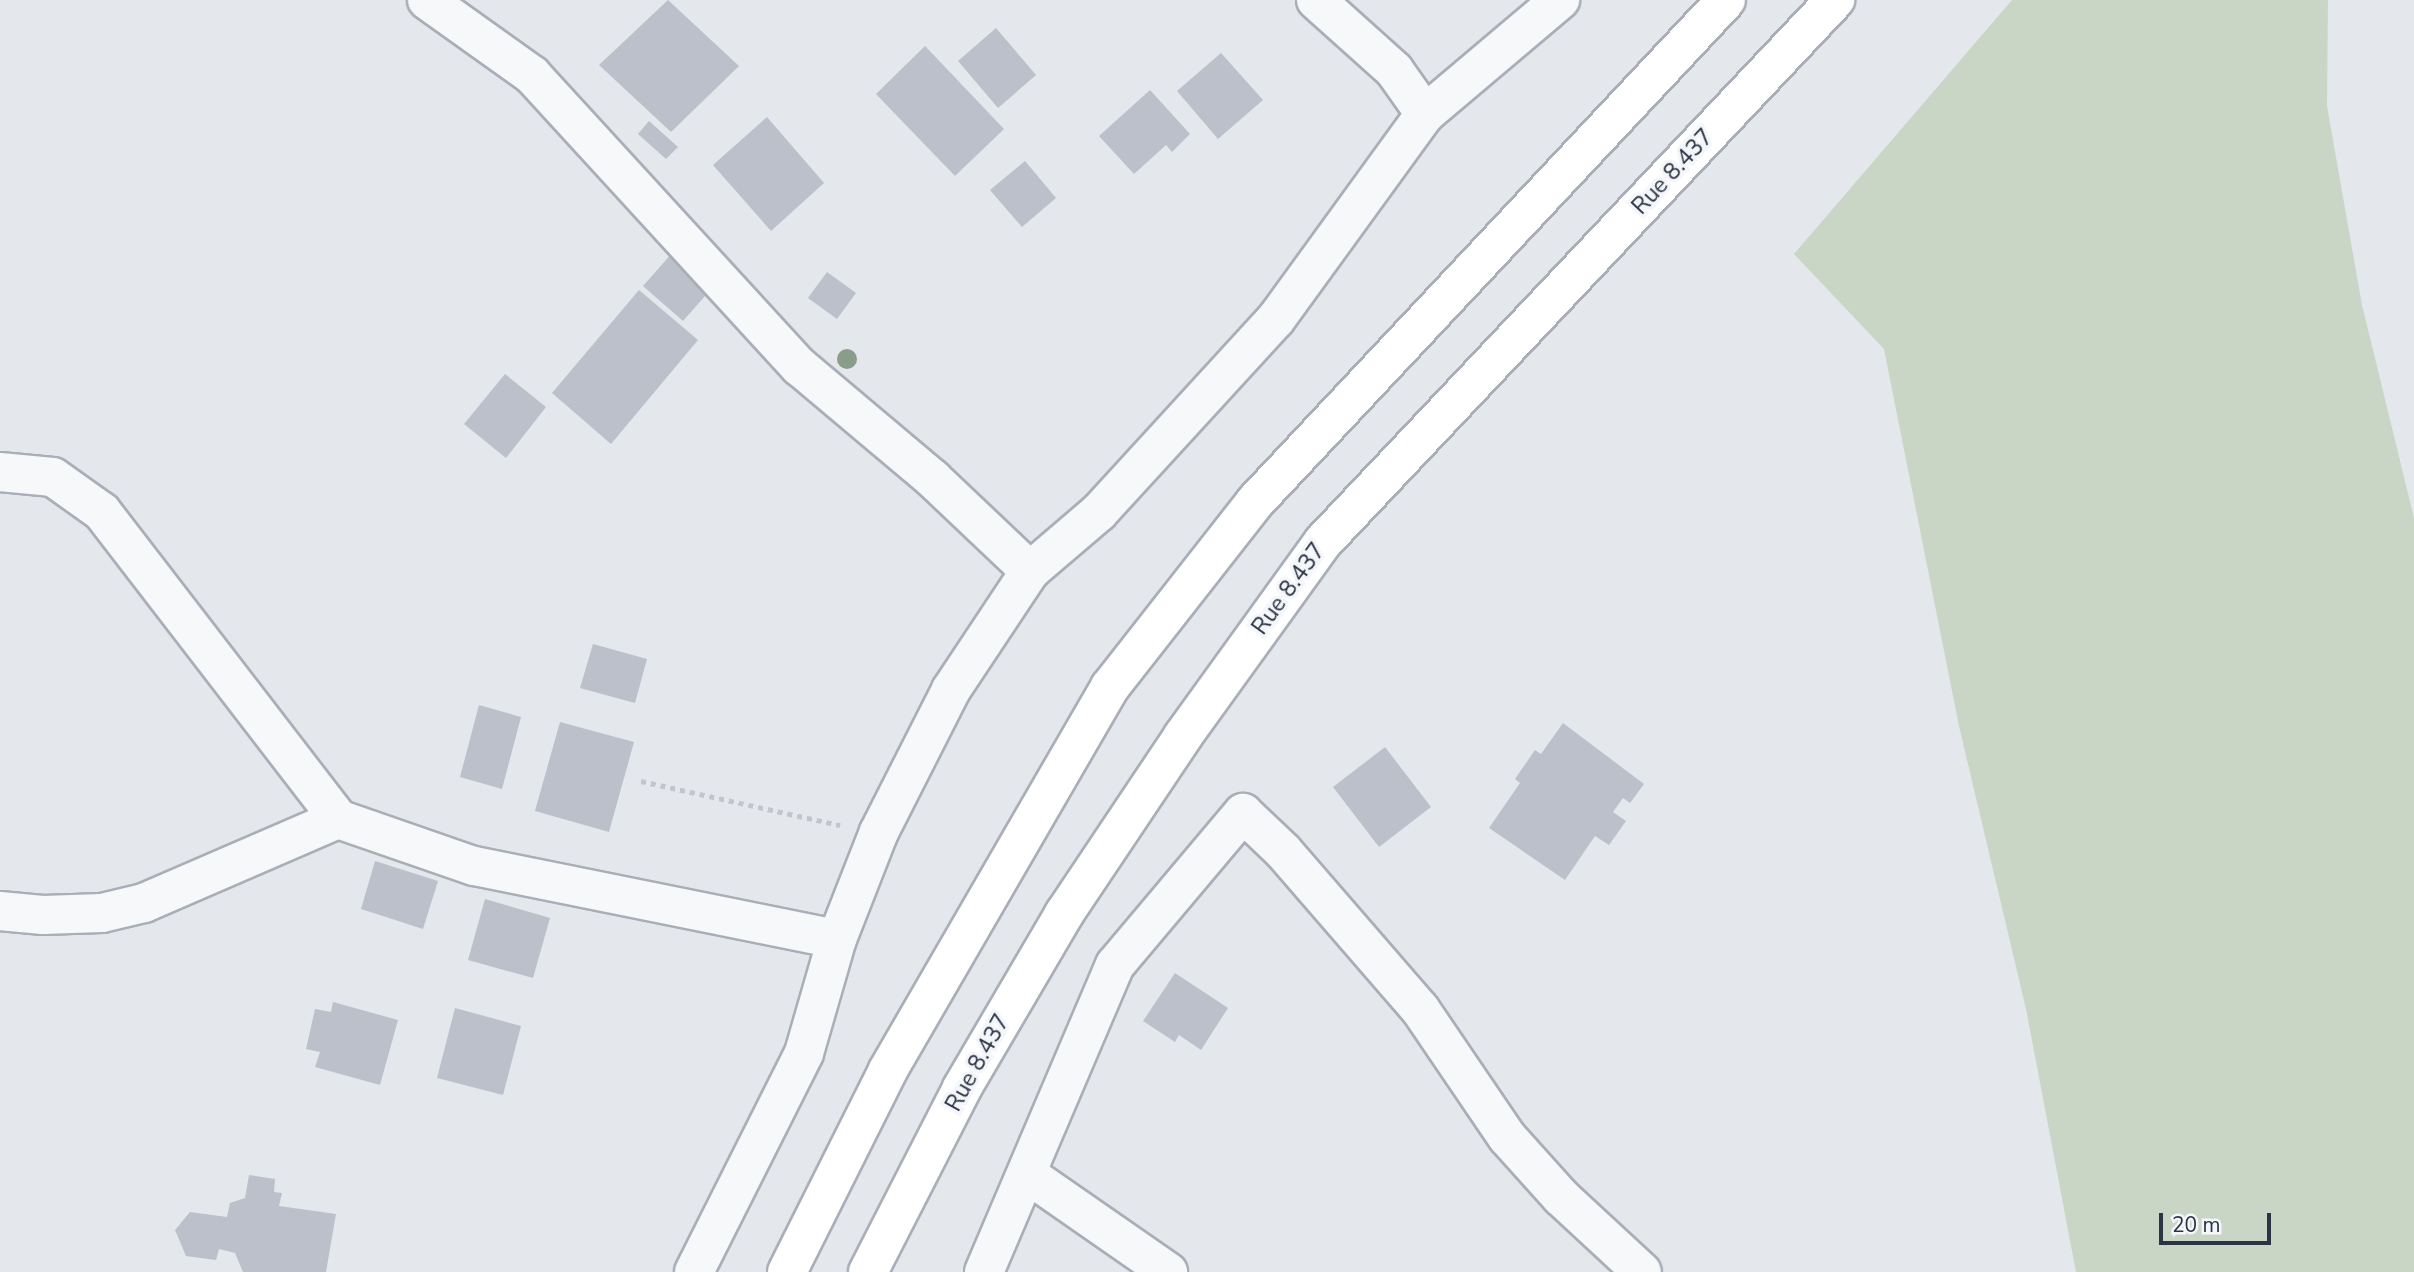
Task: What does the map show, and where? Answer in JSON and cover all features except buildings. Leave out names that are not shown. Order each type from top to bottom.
[{"type":"main road","points":[[787,1272],[888,1070],[1110,687],[1255,502],[1726,0]]},
{"type":"main road","name":"Rue 8.437","points":[[868,1272],[962,1088],[1064,914],[1183,736],[1323,542],[1835,0]]},
{"type":"street","points":[[427,0],[532,75],[800,368],[933,478],[1030,570]]},
{"type":"street","points":[[1316,0],[1394,70],[1425,114]]},
{"type":"street","points":[[694,1272],[804,1053],[837,939],[879,832],[951,690],[1030,570],[1099,512],[1276,319],[1425,114],[1560,0]]},
{"type":"street","points":[[0,472],[53,477],[102,512],[338,819],[474,866],[837,939]]},
{"type":"street","points":[[984,1272],[1115,965],[1243,813],[1283,851],[1420,1009],[1507,1137],[1561,1197],[1642,1272]]},
{"type":"street","points":[[0,911],[43,915],[102,913],[144,903],[338,819]]},
{"type":"street","points":[[1027,1174],[1168,1272]]},
{"type":"path","points":[[641,781],[879,832]]},
{"type":"green space","points":[[2012,0],[2328,0],[2327,106],[2362,305],[2414,518],[2414,1272],[2076,1272],[2026,1009],[1959,726],[1884,349],[1794,254]]}]
